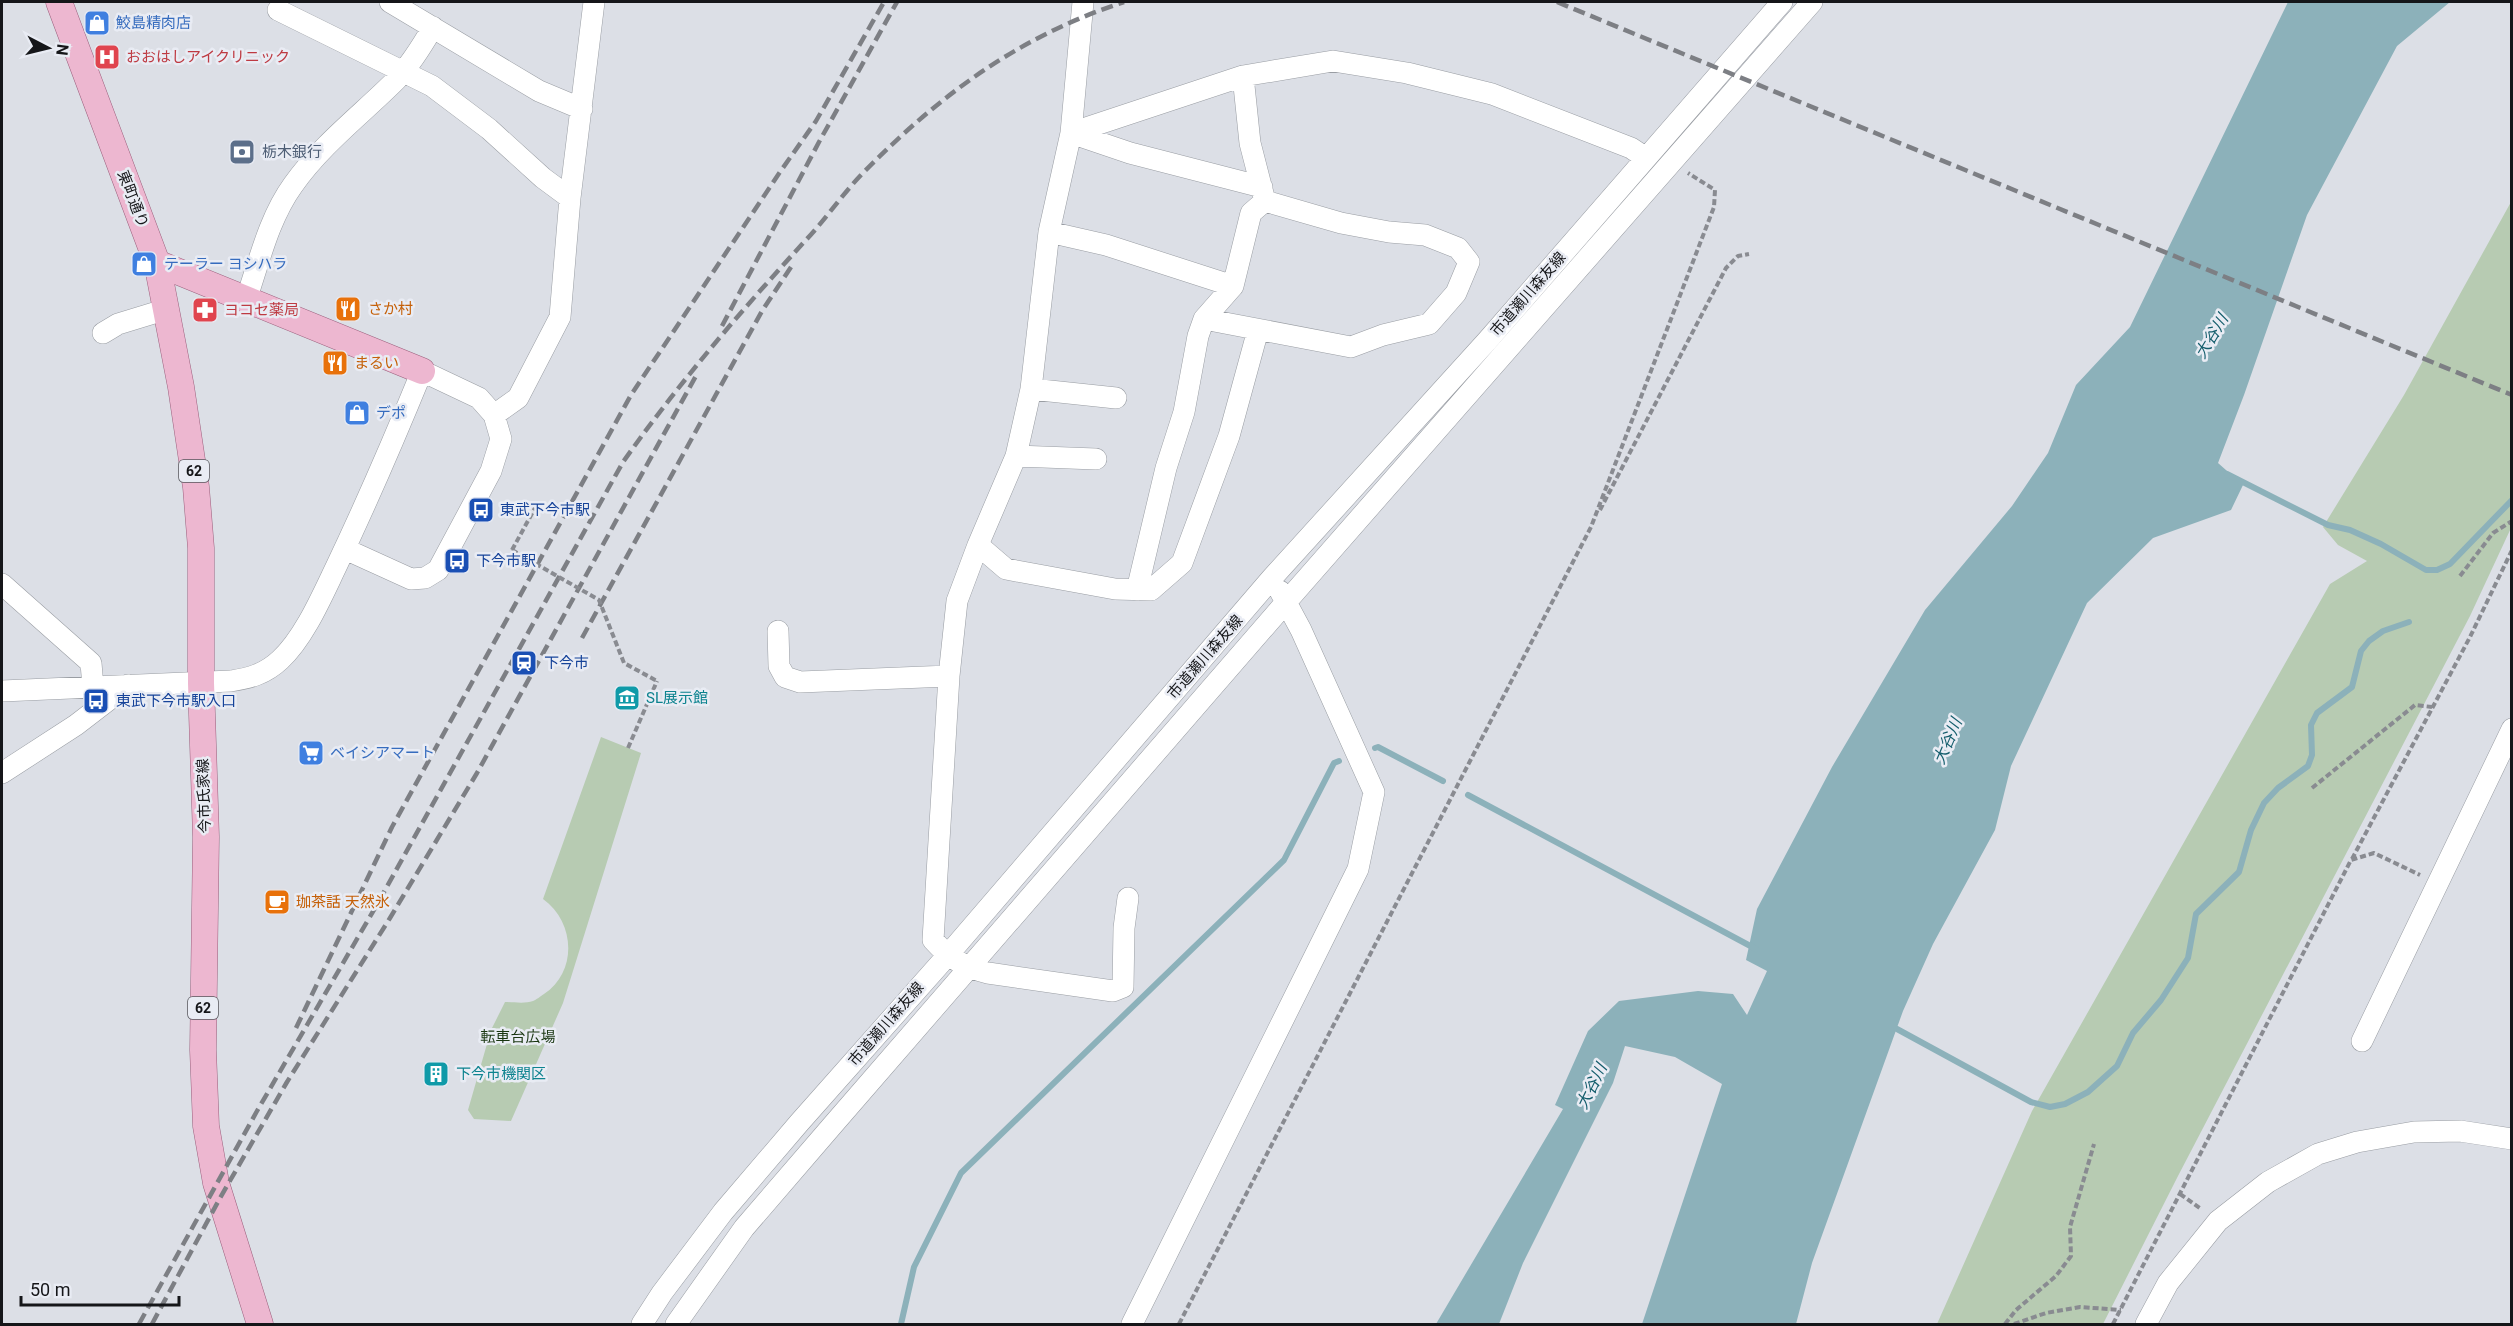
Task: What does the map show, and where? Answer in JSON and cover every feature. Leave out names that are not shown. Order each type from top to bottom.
[{"type":"main road","name":"東町通り","points":[[59,2],[157,263]]},
{"type":"main road","points":[[157,263],[422,370]]},
{"type":"main road","name":"今市氏家線","points":[[157,263],[167,309],[196,487],[201,548],[201,683],[206,837],[203,1050],[206,1126],[216,1184],[260,1324]]},
{"type":"street","points":[[390,2],[417,8],[433,27],[539,91],[582,109]]},
{"type":"street","points":[[494,415],[518,399],[560,317],[570,198],[594,2]]},
{"type":"street","points":[[1083,2],[1071,133],[1049,232],[1032,389],[1016,456],[957,601],[949,676],[933,940],[947,956],[968,968],[988,974],[1113,991],[1123,987],[1124,928],[1128,898]]},
{"type":"street","name":"市道瀬川森友線","points":[[642,1324],[662,1293],[723,1212],[1271,579],[1487,341],[1782,2]]},
{"type":"street","name":"市道瀬川森友線","points":[[676,1324],[744,1228],[1287,601],[1812,2]]},
{"type":"street","points":[[278,10],[432,86],[489,129],[543,178],[570,198]]},
{"type":"street","points":[[246,300],[277,212],[292,185],[329,143],[414,59],[433,27]]},
{"type":"street","points":[[1071,133],[1243,76],[1333,61],[1407,73],[1492,94],[1631,148],[1646,158]]},
{"type":"street","points":[[1137,590],[1166,468],[1184,412],[1198,336],[1204,319],[1233,286],[1251,213],[1263,194],[1250,143],[1243,76]]},
{"type":"street","points":[[1071,133],[1263,194],[1341,223],[1389,232],[1425,235],[1458,248],[1469,262],[1456,293],[1429,324],[1383,335],[1351,347],[1204,319]]},
{"type":"street","points":[[1049,232],[1106,245],[1233,286]]},
{"type":"street","points":[[103,333],[118,324],[167,309]]},
{"type":"street","points":[[978,545],[1006,569],[1115,589],[1151,591],[1182,562],[1229,436],[1258,330]]},
{"type":"street","points":[[2,691],[201,683],[249,678],[269,669],[282,659],[318,605],[399,428],[422,370],[479,398],[494,415],[501,439],[491,471],[438,570],[425,578],[411,579],[395,574],[345,549]]},
{"type":"street","points":[[1032,389],[1116,398]]},
{"type":"street","points":[[1016,456],[1096,459]]},
{"type":"street","points":[[1132,1324],[1358,869],[1374,792],[1287,601],[1271,579]]},
{"type":"street","points":[[2,584],[91,663],[93,687]]},
{"type":"street","points":[[778,631],[778,666],[784,677],[801,682],[949,676]]},
{"type":"street","points":[[2,773],[76,725],[128,685]]},
{"type":"street","points":[[2362,1041],[2511,729]]},
{"type":"street","points":[[2146,1324],[2168,1283],[2218,1221],[2268,1182],[2318,1154],[2357,1142],[2426,1132],[2460,1131],[2511,1138]]},
{"type":"path","points":[[1592,527],[1714,207],[1715,190],[1687,172]]},
{"type":"path","points":[[1179,1324],[1726,268],[1738,256],[1749,254]]},
{"type":"path","points":[[535,508],[512,550],[599,600],[624,663],[657,681],[628,748]]},
{"type":"path","points":[[2460,576],[2493,533],[2511,521]]},
{"type":"path","points":[[2113,1324],[2351,860],[2470,637],[2511,550]]},
{"type":"path","points":[[2312,788],[2415,705],[2432,707]]},
{"type":"path","points":[[2351,860],[2374,853],[2437,883]]},
{"type":"path","points":[[2006,1324],[2016,1310],[2056,1276],[2071,1256],[2070,1227],[2094,1144]]},
{"type":"path","points":[[2180,1194],[2218,1221]]},
{"type":"path","points":[[2014,1324],[2046,1313],[2080,1306],[2121,1310]]},
{"type":"green space","points":[[2511,202],[2511,528],[2470,616],[2103,1324],[1937,1324],[2032,1111],[2330,584],[2367,561],[2338,545],[2323,527],[2404,395]]},
{"type":"green space","name":"転車台広場","points":[[601,737],[641,753],[563,1003],[511,1121],[474,1119],[468,1110],[491,1030],[505,1002],[533,1001],[555,984],[563,973],[567,960],[566,933],[554,909],[543,899]]},
{"type":"water","name":"大谷川","points":[[2288,2],[2450,2],[2397,46],[2307,215],[2218,463],[2243,485],[2231,510],[2153,538],[2087,603],[2011,766],[1995,830],[1933,944],[1903,1011],[1812,1263],[1796,1324],[1642,1324],[1722,1084],[1675,1057],[1625,1046],[1613,1083],[1523,1263],[1499,1324],[1436,1324],[1563,1109],[1555,1105],[1588,1031],[1619,1001],[1698,991],[1733,994],[1747,1015],[1767,971],[1746,960],[1757,909],[1832,767],[1925,610],[2012,506],[2048,453],[2076,385],[2130,327]]},
{"type":"waterway","points":[[2227,474],[2328,525],[2350,530],[2381,544],[2426,570],[2437,570],[2450,564],[2512,500]]},
{"type":"waterway","points":[[1897,1029],[2031,1102],[2050,1107],[2065,1104],[2088,1092],[2117,1066],[2133,1033],[2161,1000],[2188,958],[2196,914],[2239,872],[2251,830],[2264,803],[2278,788],[2308,766],[2312,755],[2311,725],[2317,713],[2352,687],[2361,651],[2369,641],[2383,631],[2409,622]]},
{"type":"waterway","points":[[1375,748],[1378,747],[1443,781]]},
{"type":"waterway","points":[[901,1324],[914,1267],[961,1173],[1284,860],[1334,763],[1339,761]]},
{"type":"waterway","points":[[1468,795],[1756,949]]},
{"type":"railway","points":[[296,1028],[392,827],[631,395],[816,121],[884,2]]},
{"type":"railway","points":[[722,326],[819,142],[897,2]]},
{"type":"railway","points":[[139,1324],[257,1111],[375,908],[623,462],[644,433],[710,349],[854,183],[920,119],[982,72],[1015,51],[1049,32],[1124,2]]},
{"type":"railway","points":[[1557,2],[2512,395]]},
{"type":"railway","points":[[582,638],[762,311],[793,264]]},
{"type":"railway","points":[[152,1324],[220,1198],[287,1082],[390,918],[477,773],[697,374]]},
{"type":"place","name":"鮫島精肉店","points":[[97,23]]},
{"type":"place","name":"おおはしアイクリニック","points":[[107,57]]},
{"type":"place","name":"栃木銀行","points":[[242,152]]},
{"type":"place","name":"テーラー ヨシハラ","points":[[144,264]]},
{"type":"place","name":"さか村","points":[[348,309]]},
{"type":"place","name":"ヨコセ薬局","points":[[205,310]]},
{"type":"place","name":"まるい","points":[[335,363]]},
{"type":"place","name":"デポ","points":[[357,413]]},
{"type":"place","name":"東武下今市駅","points":[[481,510]]},
{"type":"place","name":"下今市駅","points":[[457,561]]},
{"type":"place","name":"下今市","points":[[524,663]]},
{"type":"place","name":"SL展示館","points":[[627,698]]},
{"type":"place","name":"東武下今市駅入口","points":[[96,701]]},
{"type":"place","name":"ベイシアマート","points":[[311,753]]},
{"type":"place","name":"珈茶話 天然氷","points":[[277,902]]},
{"type":"place","name":"下今市機関区","points":[[436,1074]]}]
